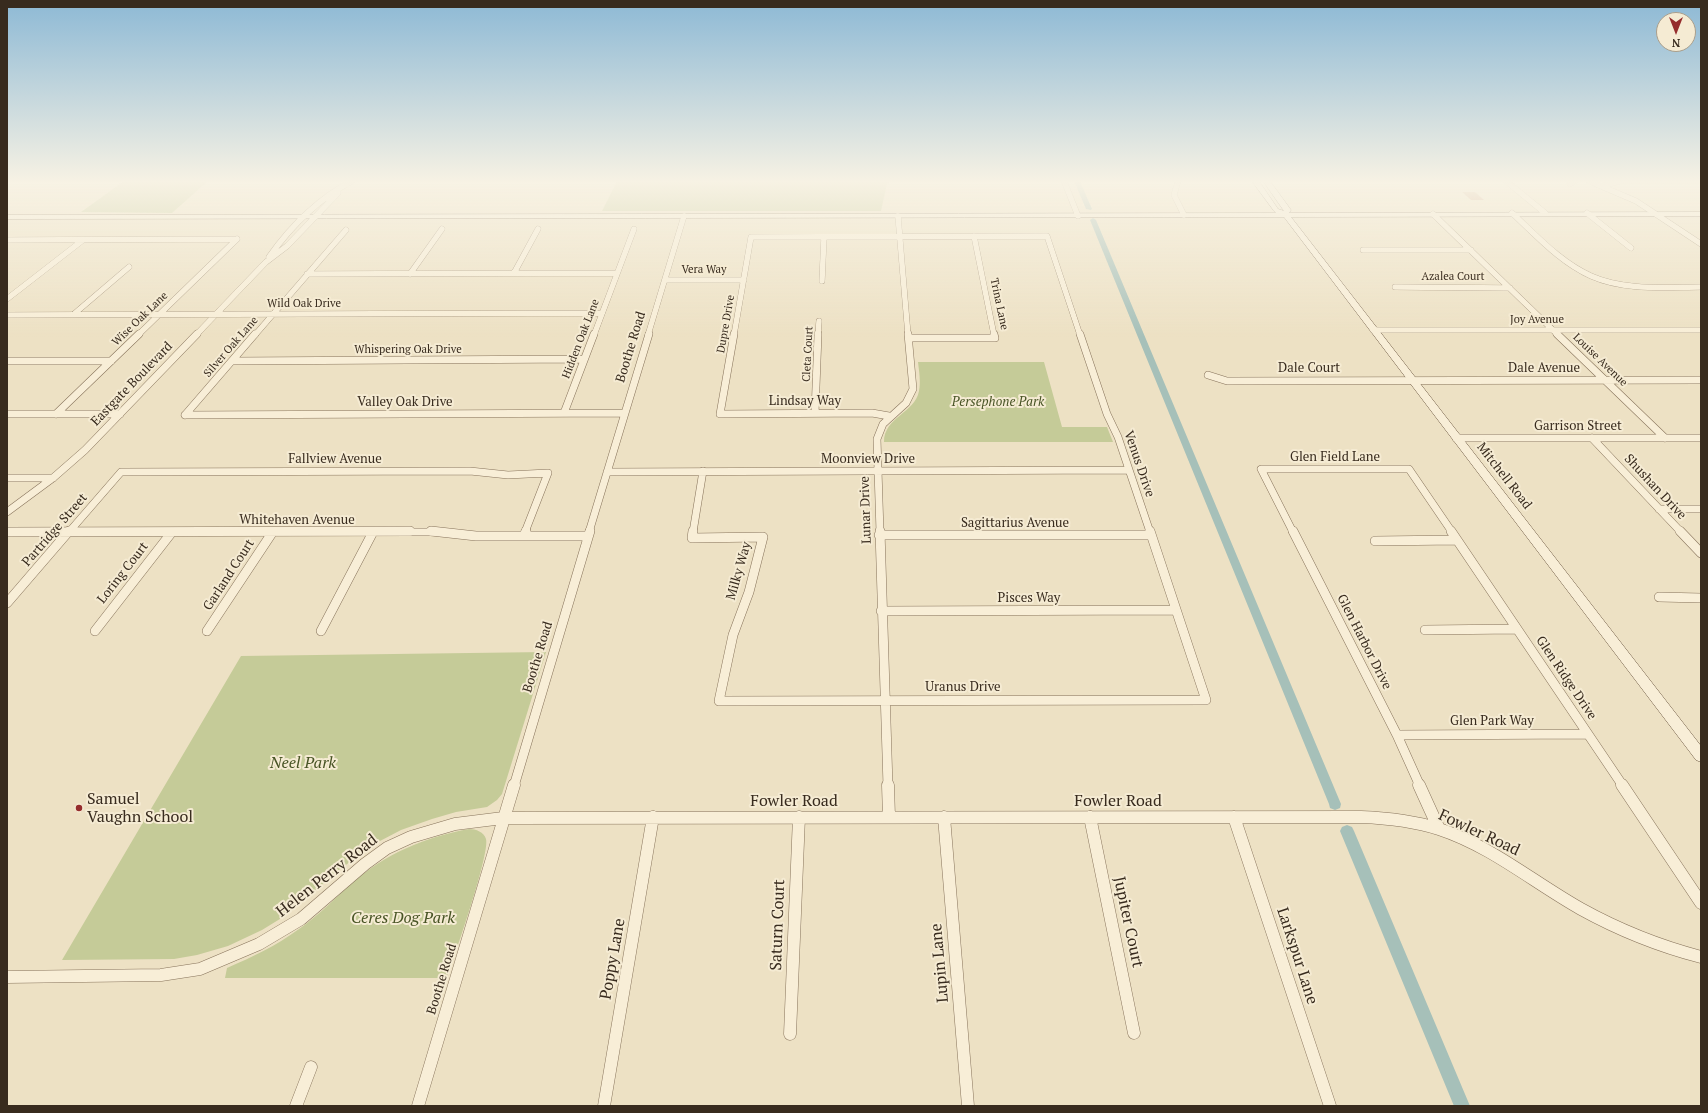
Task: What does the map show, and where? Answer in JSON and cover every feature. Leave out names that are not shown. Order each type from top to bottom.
[{"type":"main road","name":"Mitchell Road","points":[[1299,233],[1701,756]]},
{"type":"street","name":"Eastgate Boulevard","points":[[266,262],[276,246],[289,233]]},
{"type":"street","name":"Eastgate Boulevard","points":[[7,512],[53,478],[86,450],[266,262],[287,246],[299,233]]},
{"type":"street","name":"Silver Oak Lane","points":[[185,415],[343,233]]},
{"type":"street","points":[[410,274],[439,233]]},
{"type":"street","points":[[514,273],[536,233]]},
{"type":"street","name":"Hidden Oak Lane","points":[[564,413],[632,233]]},
{"type":"street","name":"Boothe Road","points":[[418,1106],[587,536],[679,233]]},
{"type":"street","name":"Lunar Drive","points":[[889,817],[881,611],[877,433],[889,416],[906,403],[912,392],[909,338],[900,233]]},
{"type":"street","name":"Louise Avenue","points":[[1453,233],[1666,438]]},
{"type":"street","points":[[1534,233],[1571,264],[1599,280],[1632,286],[1701,287]]},
{"type":"street","points":[[1612,233],[1631,248]]},
{"type":"street","points":[[1685,233],[1701,244]]},
{"type":"street","points":[[822,281],[824,237],[974,236]]},
{"type":"street","name":"Venus Drive","points":[[974,236],[1047,236],[1107,414],[1118,437],[1206,700]]},
{"type":"street","name":"Trina Lane","points":[[909,338],[995,338],[974,236]]},
{"type":"street","name":"Dupre Drive","points":[[720,414],[751,237],[824,237]]},
{"type":"street","name":"Wise Oak Lane","points":[[56,414],[237,239],[83,240]]},
{"type":"street","points":[[7,240],[83,240]]},
{"type":"street","points":[[7,299],[83,240]]},
{"type":"street","points":[[1363,250],[1471,250]]},
{"type":"street","points":[[74,314],[129,266]]},
{"type":"street","points":[[307,274],[617,273]]},
{"type":"street","name":"Vera Way","points":[[665,280],[744,280]]},
{"type":"street","name":"Azalea Court","points":[[1395,287],[1510,288]]},
{"type":"street","name":"Wild Oak Drive","points":[[7,315],[602,313]]},
{"type":"street","name":"Cleta Court","points":[[815,413],[819,321]]},
{"type":"street","name":"Joy Avenue","points":[[1373,330],[1701,330]]},
{"type":"street","name":"Whispering Oak Drive","points":[[232,362],[584,360]]},
{"type":"street","points":[[7,361],[111,361]]},
{"type":"street","name":"Dale Court","points":[[1208,375],[1227,381],[1412,380]]},
{"type":"street","name":"Dale Avenue","points":[[1412,380],[1701,380]]},
{"type":"street","name":"Valley Oak Drive","points":[[185,415],[624,413]]},
{"type":"street","name":"Lindsay Way","points":[[720,414],[872,413],[889,416]]},
{"type":"street","points":[[7,414],[120,414]]},
{"type":"street","name":"Garrison Street","points":[[1456,438],[1701,438]]},
{"type":"street","name":"Shushan Drive","points":[[1592,438],[1701,553]]},
{"type":"street","name":"Glen Field Lane","points":[[1261,469],[1409,469]]},
{"type":"street","name":"Glen Harbor Drive","points":[[1261,469],[1397,735],[1439,829]]},
{"type":"street","name":"Glen Ridge Drive","points":[[1409,469],[1701,903]]},
{"type":"street","name":"Moonview Drive","points":[[607,472],[1128,470]]},
{"type":"street","name":"Fallview Avenue","points":[[121,472],[470,471],[508,475],[548,473],[524,536]]},
{"type":"street","name":"Milky Way","points":[[703,471],[692,538],[763,537],[749,592],[733,635],[719,701]]},
{"type":"street","name":"Partridge Street","points":[[7,603],[121,472]]},
{"type":"street","points":[[7,478],[53,478]]},
{"type":"street","points":[[1659,509],[1701,509]]},
{"type":"street","name":"Whitehaven Avenue","points":[[7,532],[428,531],[476,536],[587,536]]},
{"type":"street","name":"Loring Court","points":[[95,631],[172,532]]},
{"type":"street","name":"Garland Court","points":[[207,631],[272,532]]},
{"type":"street","points":[[321,631],[373,532]]},
{"type":"street","name":"Sagittarius Avenue","points":[[879,535],[1151,535]]},
{"type":"street","points":[[1375,541],[1457,540]]},
{"type":"street","points":[[1659,598],[1701,598]]},
{"type":"street","name":"Pisces Way","points":[[881,611],[1176,610]]},
{"type":"street","points":[[1425,630],[1517,629]]},
{"type":"street","name":"Uranus Drive","points":[[719,701],[1206,700]]},
{"type":"street","name":"Glen Park Way","points":[[1397,735],[1588,734]]},
{"type":"street","name":"Fowler Road","points":[[503,818],[1361,816],[1393,819],[1439,829],[1487,850],[1520,869],[1588,913],[1653,943],[1701,957]]},
{"type":"street","name":"Poppy Lane","points":[[604,1106],[653,817]]},
{"type":"street","name":"Saturn Court","points":[[790,1034],[799,817]]},
{"type":"street","name":"Lupin Lane","points":[[944,817],[968,1106]]},
{"type":"street","name":"Jupiter Court","points":[[1090,817],[1134,1033]]},
{"type":"street","name":"Larkspur Lane","points":[[1234,817],[1330,1106]]},
{"type":"street","name":"Helen Perry Road","points":[[7,977],[161,975],[200,969],[259,944],[295,923],[365,864],[387,848],[411,837],[455,824],[503,818]]},
{"type":"street","points":[[296,1106],[311,1067]]},
{"type":"green space","name":"Persephone Park","points":[[918,362],[1044,362],[1062,427],[1107,427],[1113,442],[884,442],[885,434],[889,427],[912,405],[919,391],[920,376]]},
{"type":"green space","name":"Neel Park","points":[[546,652],[502,794],[497,800],[487,807],[456,812],[432,819],[401,830],[380,841],[340,869],[288,914],[262,930],[228,946],[197,955],[174,959],[62,960],[241,656]]},
{"type":"green space","name":"Ceres Dog Park","points":[[469,829],[477,830],[483,834],[486,839],[486,848],[471,906],[447,978],[225,978],[227,968],[282,941],[313,919],[352,883],[378,863],[421,842],[453,832]]},
{"type":"waterway","points":[[1098,233],[1335,804]]},
{"type":"waterway","points":[[1347,831],[1462,1106]]},
{"type":"place","name":"Samuel Vaughn School","points":[[79,808]]}]
